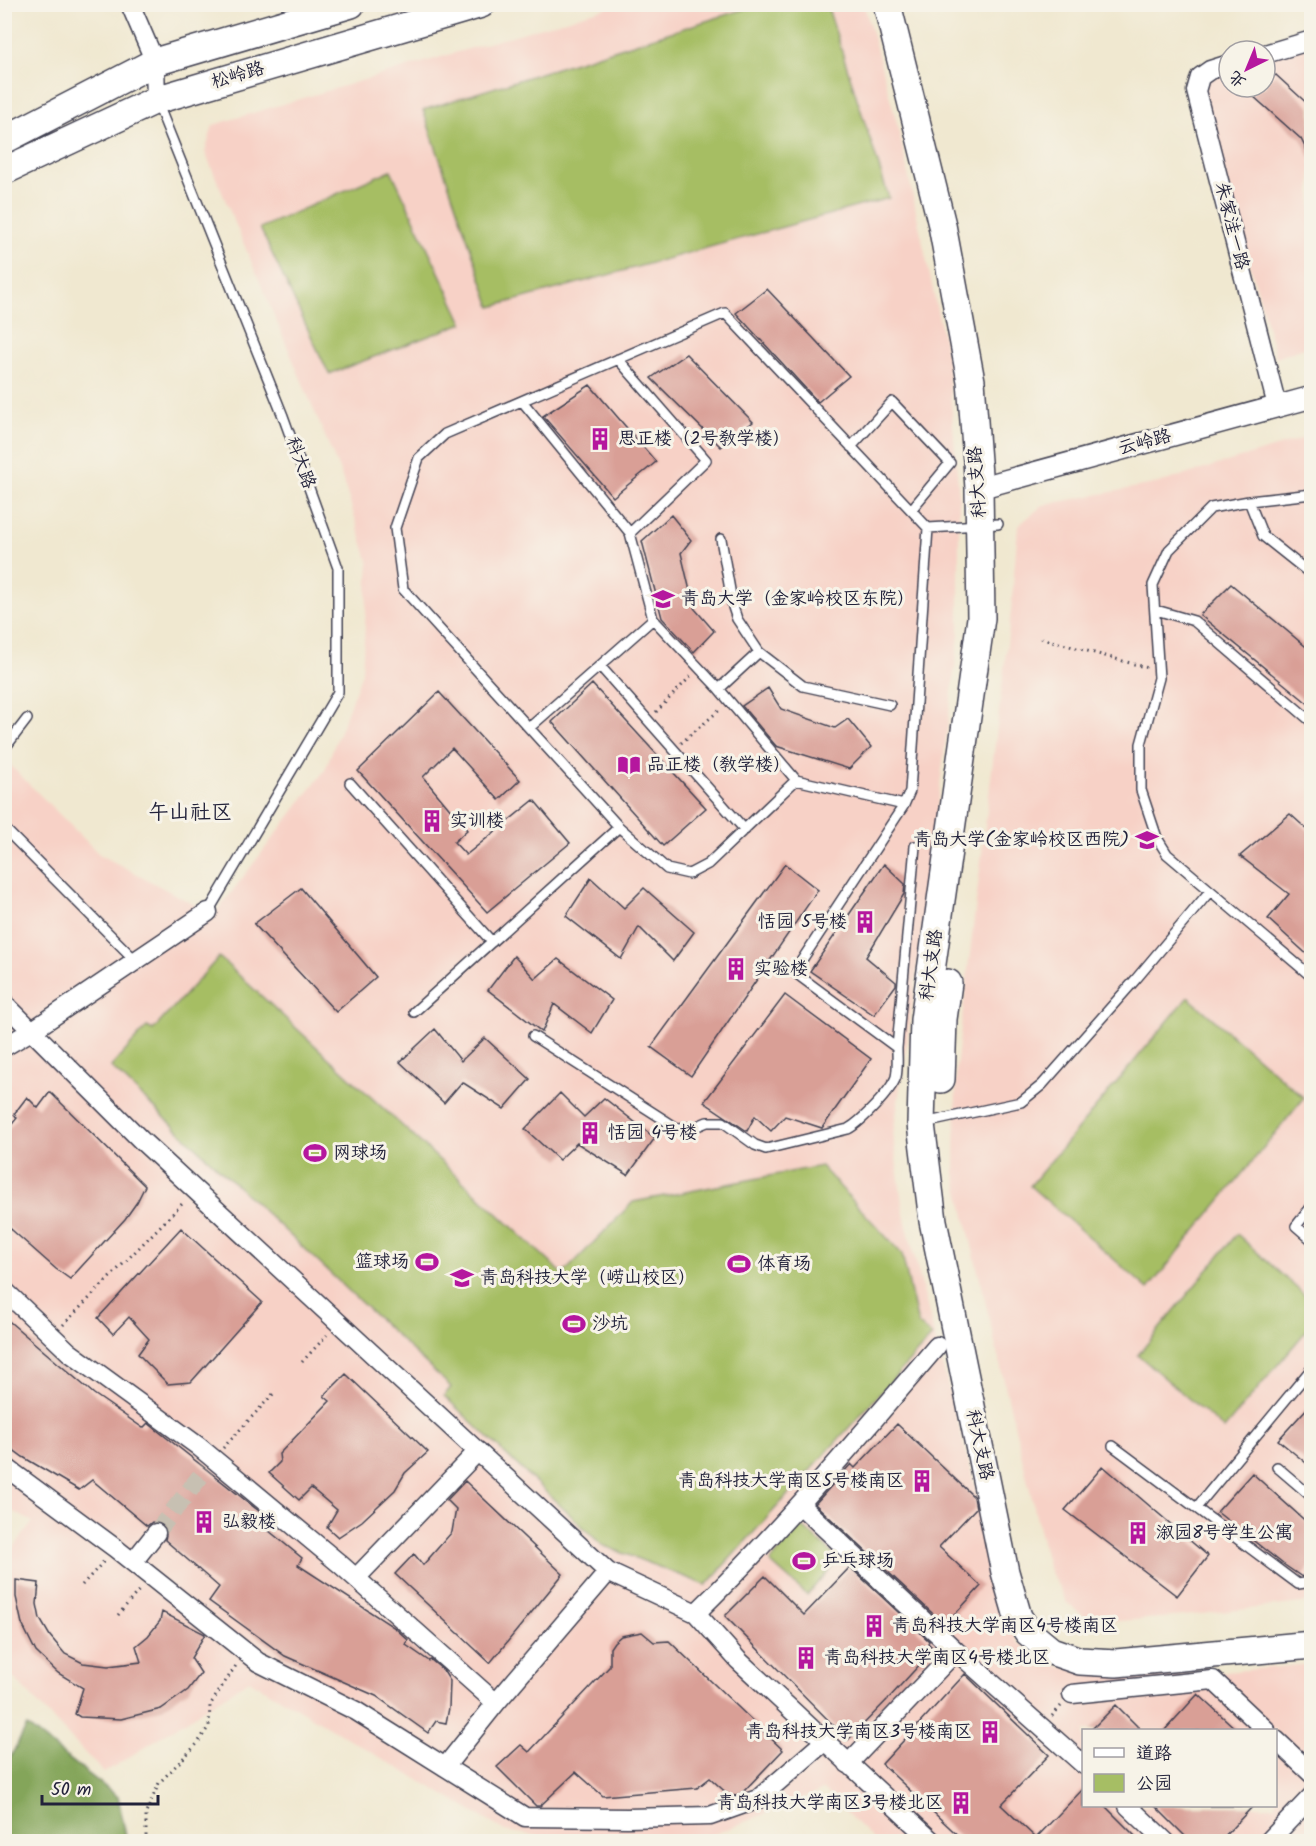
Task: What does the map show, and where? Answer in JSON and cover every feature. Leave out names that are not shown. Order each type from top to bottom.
[{"type":"main road","name":"松岭路","points":[[4,140],[154,62],[351,4]]},
{"type":"main road","name":"松岭路","points":[[4,171],[156,100],[481,4]]},
{"type":"main road","name":"科大支路","points":[[887,4],[942,225],[988,486]]},
{"type":"main road","name":"科大支路","points":[[905,4],[958,214],[989,384],[988,486],[999,622],[930,1122],[933,1221],[1005,1572],[1018,1617],[1028,1632],[1051,1651],[1080,1661],[1116,1663],[1311,1645]]},
{"type":"main road","name":"科大支路","points":[[930,1122],[1019,1557],[1033,1608],[1042,1620],[1061,1637],[1087,1643],[1116,1644],[1311,1627]]},
{"type":"street","name":"科大路","points":[[130,4],[154,62],[156,100]]},
{"type":"street","points":[[1277,50],[1311,40]]},
{"type":"street","name":"朱家洼一路","points":[[1217,68],[1200,77],[1196,92],[1277,406]]},
{"type":"street","name":"云岭路","points":[[988,486],[1311,397]]},
{"type":"street","points":[[4,1047],[33,1030],[208,912]]},
{"type":"street","points":[[4,1003],[195,1191],[608,1572],[696,1613],[738,1660],[933,1842]]},
{"type":"street","points":[[4,1290],[69,1352],[356,1578],[496,1703]]},
{"type":"street","points":[[696,1613],[738,1572],[800,1505],[937,1346]]},
{"type":"street","points":[[356,1578],[478,1451]]},
{"type":"street","points":[[4,1466],[115,1548],[258,1662],[356,1711],[525,1816],[628,1818],[710,1816],[758,1799],[825,1741]]},
{"type":"street","points":[[800,1505],[956,1651],[1082,1764]]},
{"type":"street","points":[[132,1562],[156,1533]]},
{"type":"street","points":[[445,1767],[496,1703],[608,1572]]},
{"type":"street","points":[[848,1764],[956,1651]]},
{"type":"street","points":[[1072,1694],[1213,1680],[1264,1729]]},
{"type":"street","points":[[1277,1742],[1311,1774]]},
{"type":"street","points":[[1268,1842],[1311,1796]]},
{"type":"street","points":[[1129,1807],[1166,1842]]},
{"type":"lane","name":"科大路","points":[[156,100],[283,416],[338,568],[338,692],[208,912]]},
{"type":"lane","points":[[796,780],[708,864],[689,874],[667,868],[619,827],[403,589],[395,528],[419,458],[445,434],[725,313],[928,528],[910,791],[904,805],[794,972],[897,1048]]},
{"type":"lane","points":[[618,359],[706,460],[630,533]]},
{"type":"lane","points":[[522,401],[630,533],[653,620],[719,689],[796,780],[904,805]]},
{"type":"lane","points":[[851,447],[892,402],[950,463],[911,510]]},
{"type":"lane","points":[[1311,494],[1211,508],[1169,550],[1153,585],[1159,678],[1141,744],[1142,790],[1157,838],[1167,854],[1311,977]]},
{"type":"lane","points":[[1249,501],[1263,536],[1311,576]]},
{"type":"lane","points":[[928,528],[990,525]]},
{"type":"lane","points":[[721,539],[737,619],[759,652],[803,686],[890,705]]},
{"type":"lane","points":[[1156,610],[1194,621],[1311,722]]},
{"type":"lane","points":[[529,728],[653,620]]},
{"type":"lane","points":[[719,689],[759,652]]},
{"type":"lane","points":[[600,666],[745,830]]},
{"type":"lane","points":[[4,749],[27,719]]},
{"type":"lane","points":[[351,783],[492,942]]},
{"type":"lane","points":[[414,1012],[619,827]]},
{"type":"lane","points":[[4,828],[136,961]]},
{"type":"lane","points":[[533,1036],[677,1128],[695,1127],[707,1122],[723,1122],[766,1149],[848,1129],[857,1124],[892,1084],[896,1075],[915,846]]},
{"type":"lane","points":[[930,1122],[1021,1102],[1042,1084],[1136,979],[1210,891]]},
{"type":"lane","points":[[1311,1206],[1296,1227],[1311,1240]]},
{"type":"lane","points":[[1196,1508],[1311,1368]]},
{"type":"lane","points":[[1113,1446],[1298,1584],[1311,1582]]},
{"type":"lane","points":[[1277,1467],[1311,1497]]},
{"type":"path","points":[[1041,638],[1158,671]]},
{"type":"path","points":[[648,721],[699,668]]},
{"type":"path","points":[[673,750],[729,702]]},
{"type":"path","points":[[51,1336],[195,1191]]},
{"type":"path","points":[[302,1362],[338,1323]]},
{"type":"path","points":[[210,1464],[275,1392]]},
{"type":"path","points":[[82,1585],[115,1548]]},
{"type":"path","points":[[118,1616],[151,1577]]},
{"type":"path","points":[[146,1842],[146,1814],[159,1783],[197,1744],[209,1726],[210,1704],[245,1652]]},
{"type":"path","points":[[1042,1726],[1072,1694]]},
{"type":"shaded area","points":[[616,5],[864,5],[897,123],[947,356],[959,495],[959,635],[914,993],[893,1136],[903,1210],[937,1346],[1017,1642],[1059,1667],[1172,1675],[1311,1664],[1311,1841],[875,1841],[823,1790],[698,1841],[578,1842],[505,1831],[249,1680],[104,1773],[5,1669],[5,1559],[33,1522],[4,1507],[4,737],[11,766],[99,854],[208,912],[211,919],[325,770],[362,673],[369,563],[341,474],[205,152],[213,125]]},
{"type":"shaded area","points":[[1311,41],[1311,346],[1276,357],[1203,97],[1206,82],[1217,75],[1217,99],[1277,99],[1277,52]]},
{"type":"shaded area","name":"青岛大学(金家岭校区西院)","points":[[1311,436],[1311,1602],[1173,1617],[1105,1622],[1089,1620],[1067,1603],[1048,1567],[955,1174],[956,1069],[1011,611],[1018,526],[1043,505],[1159,483]]},
{"type":"green space","points":[[757,5],[827,5],[889,198],[491,307],[423,110]]},
{"type":"green space","points":[[391,170],[463,323],[329,374],[260,228]]},
{"type":"green space","name":"体育场","points":[[219,957],[563,1274],[633,1202],[821,1166],[902,1254],[918,1324],[932,1336],[706,1585],[602,1545],[444,1396],[451,1387],[111,1067],[147,1027],[153,1030]]},
{"type":"green space","points":[[1188,997],[1304,1098],[1148,1289],[1030,1186]]},
{"type":"green space","points":[[1237,1234],[1311,1301],[1311,1325],[1224,1429],[1138,1355]]},
{"type":"green space","name":"乒乓球场","points":[[802,1526],[839,1559],[807,1595],[770,1562]]},
{"type":"green space","points":[[27,1726],[118,1797],[127,1841],[5,1841],[5,1767]]},
{"type":"building","points":[[1277,76],[1311,107],[1311,159],[1301,139],[1256,99],[1277,99]]},
{"type":"building","points":[[767,289],[849,376],[818,402],[736,313]]},
{"type":"building","points":[[686,354],[753,422],[721,447],[651,378]]},
{"type":"building","name":"思正楼（2号教学楼）","points":[[590,385],[656,462],[613,497],[543,416]]},
{"type":"building","points":[[671,515],[691,540],[681,553],[694,608],[714,631],[694,652],[662,618],[642,541]]},
{"type":"building","points":[[1231,584],[1311,651],[1311,706],[1200,615]]},
{"type":"building","name":"品正楼（教学楼）","points":[[592,684],[706,808],[663,846],[552,722]]},
{"type":"building","points":[[768,688],[781,709],[835,728],[848,719],[871,747],[849,769],[776,746],[742,706]]},
{"type":"building","name":"实训楼","points":[[439,692],[520,780],[499,800],[452,748],[423,777],[467,830],[454,842],[466,855],[534,800],[570,843],[487,912],[358,771]]},
{"type":"building","points":[[1290,814],[1311,833],[1311,958],[1268,919],[1289,894],[1240,856]]},
{"type":"building","name":"实验楼","points":[[785,864],[818,890],[691,1076],[651,1047]]},
{"type":"building","name":"恬园 5号楼","points":[[884,864],[905,884],[904,894],[866,957],[896,982],[874,1015],[810,971]]},
{"type":"building","points":[[591,878],[624,908],[644,888],[694,932],[673,961],[639,927],[621,959],[566,916]]},
{"type":"building","points":[[301,888],[376,977],[336,1012],[254,924]]},
{"type":"building","points":[[514,956],[535,979],[558,959],[612,1000],[592,1033],[554,1004],[542,1032],[488,990]]},
{"type":"building","points":[[785,995],[871,1059],[822,1128],[785,1116],[771,1131],[755,1116],[747,1131],[704,1102]]},
{"type":"building","points":[[435,1029],[461,1061],[485,1038],[530,1079],[504,1109],[462,1082],[444,1103],[400,1062]]},
{"type":"building","points":[[50,1092],[145,1186],[125,1219],[70,1279],[4,1223],[4,1134],[17,1118],[14,1114],[27,1097],[38,1108]]},
{"type":"building","name":"恬园 4号楼","points":[[560,1093],[584,1117],[604,1098],[655,1138],[628,1175],[577,1143],[559,1160],[525,1129]]},
{"type":"building","points":[[181,1228],[262,1302],[191,1382],[168,1384],[138,1354],[149,1339],[129,1317],[113,1334],[98,1318]]},
{"type":"building","name":"弘毅楼","points":[[4,1317],[94,1394],[143,1428],[148,1423],[269,1519],[263,1526],[302,1558],[298,1565],[395,1628],[408,1640],[406,1645],[443,1670],[450,1681],[446,1723],[436,1721],[428,1733],[376,1696],[285,1656],[209,1601],[219,1587],[165,1540],[167,1529],[162,1524],[152,1522],[147,1526],[92,1480],[79,1490],[4,1443]]},
{"type":"building","points":[[346,1374],[428,1452],[405,1473],[395,1490],[362,1521],[338,1537],[327,1527],[337,1510],[311,1488],[299,1500],[269,1473],[280,1462],[279,1454],[330,1401],[324,1396]]},
{"type":"building","points":[[1311,1404],[1311,1467],[1278,1440]]},
{"type":"building","points":[[897,1424],[974,1497],[976,1508],[939,1547],[981,1586],[945,1625],[815,1504],[851,1464],[855,1468]]},
{"type":"building","name":"溆园8号学生公寓","points":[[1103,1466],[1208,1556],[1177,1596],[1065,1510]]},
{"type":"building","points":[[1252,1473],[1311,1526],[1311,1565],[1302,1577],[1217,1512]]},
{"type":"building","points":[[465,1481],[563,1574],[490,1663],[395,1574],[414,1554],[423,1565],[452,1532],[456,1509],[447,1500]]},
{"type":"building","points":[[850,1567],[929,1641],[928,1643],[934,1649],[848,1740],[725,1616],[765,1576],[804,1615]]},
{"type":"building","points":[[16,1580],[39,1583],[37,1604],[40,1619],[65,1654],[83,1663],[108,1666],[141,1662],[136,1646],[160,1621],[162,1612],[205,1634],[191,1658],[201,1673],[188,1690],[161,1709],[121,1719],[80,1717],[75,1714],[83,1688],[58,1673],[36,1652],[22,1624],[16,1597]]},
{"type":"building","points":[[642,1632],[654,1642],[669,1641],[783,1750],[742,1793],[731,1797],[710,1778],[697,1788],[603,1796],[576,1772],[540,1806],[536,1806],[497,1767],[521,1745],[529,1752],[610,1666],[610,1648],[614,1642],[621,1636]]},
{"type":"building","points":[[965,1674],[1049,1755],[1001,1805],[1036,1838],[1082,1790],[1082,1807],[1106,1807],[1141,1842],[965,1842],[882,1764]]},
{"type":"building","points":[[1198,1694],[1236,1729],[1166,1729]]},
{"type":"building","points":[[1116,1705],[1140,1729],[1092,1729]]},
{"type":"building","points":[[1156,1807],[1252,1807],[1219,1842],[1191,1842]]},
{"type":"tunnel","points":[[156,1533],[206,1469]]},
{"type":"place","name":"思正楼（2号教学楼）","points":[[600,439]]},
{"type":"place","name":"青岛大学（金家岭校区东院）","points":[[663,599]]},
{"type":"place","name":"品正楼（教学楼）","points":[[629,765]]},
{"type":"place","name":"实训楼","points":[[432,821]]},
{"type":"place","name":"青岛大学(金家岭校区西院)","points":[[1147,840]]},
{"type":"place","name":"恬园 5号楼","points":[[865,922]]},
{"type":"place","name":"实验楼","points":[[736,969]]},
{"type":"place","name":"恬园 4号楼","points":[[590,1133]]},
{"type":"place","name":"网球场","points":[[315,1153]]},
{"type":"place","name":"篮球场","points":[[427,1262]]},
{"type":"place","name":"体育场","points":[[739,1264]]},
{"type":"place","name":"青岛科技大学（崂山校区）","points":[[462,1278]]},
{"type":"place","name":"沙坑","points":[[574,1324]]},
{"type":"place","name":"青岛科技大学南区5号楼南区","points":[[922,1481]]},
{"type":"place","name":"弘毅楼","points":[[204,1522]]},
{"type":"place","name":"溆园8号学生公寓","points":[[1138,1533]]},
{"type":"place","name":"乒乓球场","points":[[804,1561]]},
{"type":"place","name":"青岛科技大学南区4号楼南区","points":[[874,1626]]},
{"type":"place","name":"青岛科技大学南区4号楼北区","points":[[806,1658]]},
{"type":"place","name":"青岛科技大学南区3号楼南区","points":[[990,1732]]},
{"type":"place","name":"青岛科技大学南区3号楼北区","points":[[961,1803]]},
{"type":"district","name":"午山社区","points":[[190,813]]}]
